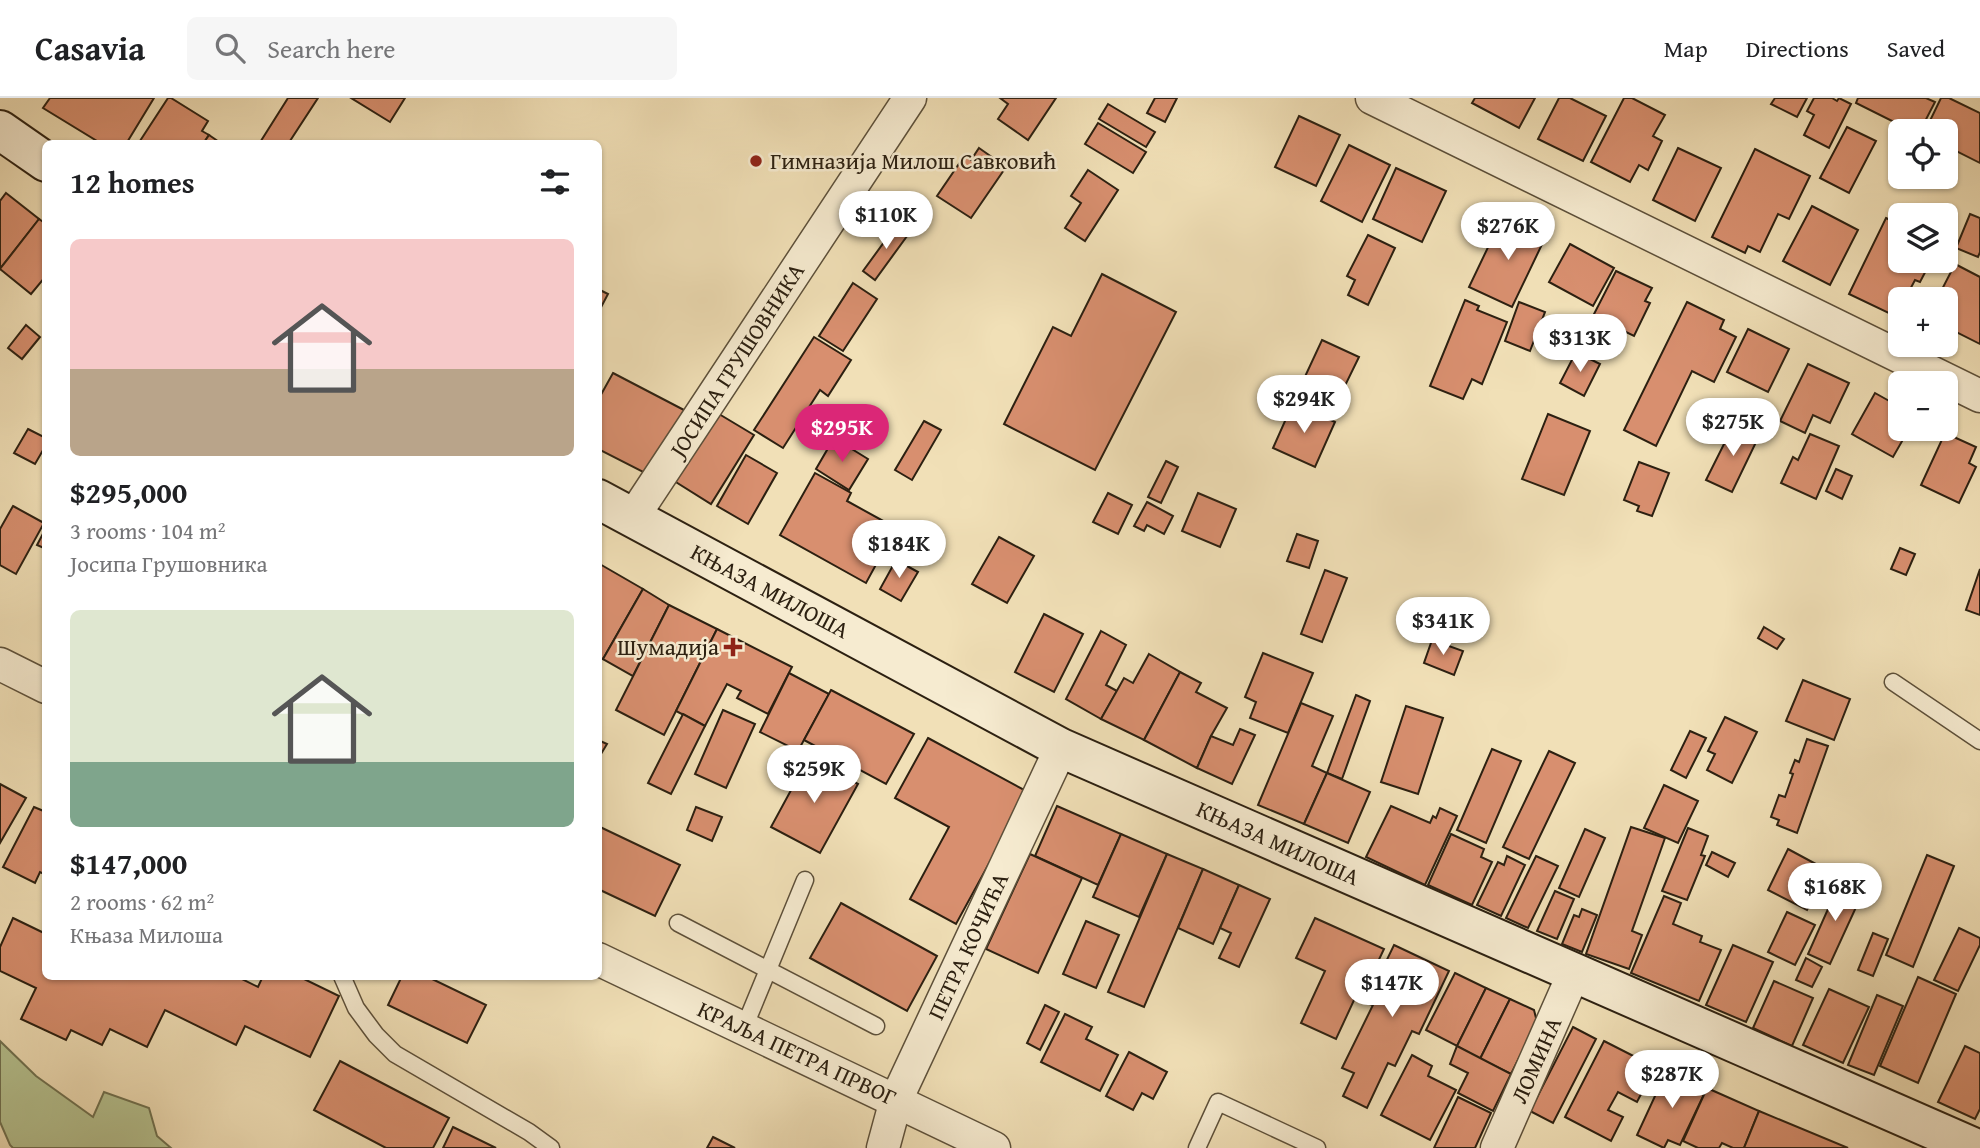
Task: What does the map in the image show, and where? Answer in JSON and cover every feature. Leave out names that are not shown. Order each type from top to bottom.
[{"type":"street","name":"ЈОСИПА ГРУШОВНИКА","points":[[633,517],[910,98]]},
{"type":"street","points":[[1372,98],[1980,396]]},
{"type":"street","points":[[0,130],[42,159]]},
{"type":"street","name":"КЊАЗА МИЛОША","points":[[602,501],[1061,748],[1975,1148]]},
{"type":"street","points":[[0,664],[42,685]]},
{"type":"street","name":"ПЕТРА КОЧИЋА","points":[[883,1148],[896,1100],[1061,748]]},
{"type":"street","name":"КРАЉА ПЕТРА ПРВОГ","points":[[602,961],[995,1148]]},
{"type":"street","name":"ЛОМИНА","points":[[1497,1148],[1574,972]]},
{"type":"lane","points":[[1893,682],[1980,741]]},
{"type":"lane","points":[[744,1028],[805,880]]},
{"type":"lane","points":[[678,923],[876,1026]]},
{"type":"lane","points":[[344,980],[356,1008],[376,1035],[395,1054],[551,1148]]},
{"type":"lane","points":[[1198,1148],[1218,1102],[1317,1148]]},
{"type":"green space","points":[[0,1041],[36,1076],[93,1117],[104,1092],[149,1108],[157,1136],[171,1148],[13,1148],[0,1122]]},
{"type":"building","points":[[50,98],[154,98],[128,140],[95,140],[43,108]]},
{"type":"building","points":[[168,98],[208,121],[202,131],[209,135],[206,140],[141,140]]},
{"type":"building","points":[[288,98],[318,98],[291,140],[262,140]]},
{"type":"building","points":[[351,98],[405,98],[390,122]]},
{"type":"building","points":[[1000,98],[1056,98],[1028,140],[998,119],[1008,104]]},
{"type":"building","points":[[1155,98],[1177,98],[1165,122],[1147,113]]},
{"type":"building","points":[[1475,98],[1535,98],[1519,128],[1472,103]]},
{"type":"building","points":[[1559,98],[1570,98],[1606,116],[1583,161],[1538,139]]},
{"type":"building","points":[[1624,98],[1632,98],[1665,115],[1653,136],[1662,141],[1648,170],[1639,165],[1630,182],[1591,162]]},
{"type":"building","points":[[1775,98],[1807,98],[1797,117],[1771,104]]},
{"type":"building","points":[[1814,98],[1832,98],[1837,101],[1839,98],[1851,104],[1829,148],[1804,135],[1814,115],[1807,111]]},
{"type":"building","points":[[1858,98],[1926,98],[1935,102],[1926,119],[1888,119],[1856,103]]},
{"type":"building","points":[[1941,98],[1949,98],[1980,113],[1980,163],[1958,152],[1958,119],[1931,119]]},
{"type":"building","points":[[1108,104],[1155,132],[1146,147],[1099,119]]},
{"type":"building","points":[[1299,116],[1340,135],[1316,186],[1275,167]]},
{"type":"building","points":[[1098,123],[1146,152],[1133,173],[1085,144]]},
{"type":"building","points":[[1847,127],[1876,141],[1849,193],[1820,178]]},
{"type":"building","points":[[1349,145],[1390,165],[1362,222],[1321,201]]},
{"type":"building","points":[[979,148],[1006,167],[971,218],[937,196],[965,155],[971,160]]},
{"type":"building","points":[[1678,148],[1721,168],[1695,221],[1653,200]]},
{"type":"building","points":[[1755,149],[1810,176],[1789,219],[1778,214],[1760,252],[1748,246],[1745,253],[1712,237]]},
{"type":"building","points":[[1396,168],[1446,191],[1422,242],[1373,219]]},
{"type":"building","points":[[1088,170],[1118,190],[1085,241],[1065,228],[1081,203],[1071,196]]},
{"type":"building","points":[[6,193],[39,219],[0,269],[0,201]]},
{"type":"building","points":[[1812,206],[1858,230],[1830,285],[1783,261]]},
{"type":"building","points":[[1970,214],[1980,218],[1978,257],[1958,249]]},
{"type":"building","points":[[1503,216],[1546,236],[1512,307],[1469,287]]},
{"type":"building","points":[[1886,218],[1888,219],[1888,273],[1925,273],[1920,282],[1915,280],[1911,287],[1888,287],[1888,313],[1849,294]]},
{"type":"building","points":[[39,219],[42,221],[42,281],[31,294],[0,269]]},
{"type":"building","points":[[898,223],[910,232],[875,280],[863,271]]},
{"type":"building","points":[[1368,235],[1395,248],[1368,305],[1348,295],[1355,280],[1347,276]]},
{"type":"building","points":[[1570,244],[1614,268],[1593,306],[1549,282]]},
{"type":"building","points":[[1958,266],[1980,277],[1980,344],[1958,333],[1958,287],[1943,287],[1950,273],[1958,273]]},
{"type":"building","points":[[1616,271],[1652,288],[1645,301],[1650,303],[1634,336],[1593,316]]},
{"type":"building","points":[[1102,274],[1176,312],[1095,470],[1004,424],[1053,327],[1071,336]]},
{"type":"building","points":[[853,283],[877,299],[843,351],[819,336]]},
{"type":"building","points":[[602,291],[608,294],[602,305]]},
{"type":"building","points":[[1465,300],[1479,306],[1477,310],[1507,322],[1482,384],[1472,379],[1463,399],[1430,386]]},
{"type":"building","points":[[1519,302],[1545,312],[1530,351],[1505,341]]},
{"type":"building","points":[[1687,302],[1724,320],[1720,329],[1736,337],[1714,382],[1692,371],[1656,446],[1624,430]]},
{"type":"building","points":[[26,325],[40,337],[22,359],[8,348]]},
{"type":"building","points":[[1748,329],[1789,349],[1768,392],[1727,372]]},
{"type":"building","points":[[814,337],[851,360],[828,396],[820,390],[783,448],[754,430]]},
{"type":"building","points":[[1322,340],[1359,357],[1338,400],[1302,383]]},
{"type":"building","points":[[1576,352],[1600,364],[1584,396],[1560,383]]},
{"type":"building","points":[[1808,364],[1849,383],[1830,423],[1813,415],[1805,433],[1780,421]]},
{"type":"building","points":[[613,373],[684,410],[649,475],[602,451],[602,393]]},
{"type":"building","points":[[1875,393],[1888,400],[1888,441],[1902,441],[1893,457],[1852,434]]},
{"type":"building","points":[[1293,403],[1335,422],[1315,467],[1273,448]]},
{"type":"building","points":[[714,411],[754,435],[711,504],[671,479]]},
{"type":"building","points":[[1548,414],[1590,431],[1564,495],[1522,479]]},
{"type":"building","points":[[924,421],[941,430],[912,480],[895,470]]},
{"type":"building","points":[[1734,424],[1759,436],[1732,492],[1706,480]]},
{"type":"building","points":[[28,429],[42,436],[42,452],[35,464],[14,453]]},
{"type":"building","points":[[1810,434],[1839,446],[1816,499],[1781,483],[1793,457],[1798,460]]},
{"type":"building","points":[[834,438],[868,459],[849,490],[816,469]]},
{"type":"building","points":[[1958,439],[1976,447],[1969,463],[1976,467],[1959,503],[1921,485],[1941,441],[1958,441]]},
{"type":"building","points":[[746,455],[777,473],[748,524],[717,506]]},
{"type":"building","points":[[1166,461],[1178,467],[1161,503],[1148,497]]},
{"type":"building","points":[[1639,462],[1669,473],[1652,516],[1637,511],[1639,506],[1624,500]]},
{"type":"building","points":[[1836,469],[1852,476],[1842,499],[1826,491]]},
{"type":"building","points":[[815,473],[851,493],[847,501],[896,528],[866,583],[780,535]]},
{"type":"building","points":[[1108,493],[1132,505],[1118,534],[1093,522]]},
{"type":"building","points":[[1198,493],[1236,509],[1220,547],[1182,531]]},
{"type":"building","points":[[1147,502],[1173,516],[1164,534],[1147,525],[1144,531],[1134,526]]},
{"type":"building","points":[[13,506],[42,522],[42,527],[16,574],[0,565],[0,529]]},
{"type":"building","points":[[1297,534],[1318,541],[1309,568],[1287,561]]},
{"type":"building","points":[[999,537],[1034,556],[1007,603],[972,584]]},
{"type":"building","points":[[1900,548],[1915,554],[1906,575],[1891,569]]},
{"type":"building","points":[[896,560],[918,572],[901,601],[880,589]]},
{"type":"building","points":[[602,565],[643,589],[602,658]]},
{"type":"building","points":[[1980,569],[1980,615],[1966,610]]},
{"type":"building","points":[[1325,570],[1347,578],[1322,642],[1301,634]]},
{"type":"building","points":[[643,589],[669,605],[633,676],[603,659]]},
{"type":"building","points":[[669,605],[717,629],[664,735],[616,710]]},
{"type":"building","points":[[1044,614],[1083,634],[1054,692],[1015,672]]},
{"type":"building","points":[[1764,627],[1784,639],[1777,649],[1758,638]]},
{"type":"building","points":[[717,629],[792,667],[768,714],[737,698],[741,691],[727,684],[705,726],[676,711]]},
{"type":"building","points":[[1101,631],[1126,645],[1106,685],[1117,691],[1101,719],[1066,699]]},
{"type":"building","points":[[1432,640],[1463,651],[1454,675],[1424,663]]},
{"type":"building","points":[[1263,653],[1313,673],[1288,733],[1250,718],[1256,702],[1245,697]]},
{"type":"building","points":[[1149,654],[1180,672],[1144,740],[1101,719],[1124,678],[1133,683]]},
{"type":"building","points":[[1180,672],[1201,683],[1196,692],[1227,708],[1197,768],[1144,740]]},
{"type":"building","points":[[789,673],[829,694],[798,751],[760,732]]},
{"type":"building","points":[[1803,680],[1850,699],[1834,740],[1786,721]]},
{"type":"building","points":[[831,690],[914,734],[886,784],[804,740]]},
{"type":"building","points":[[1356,695],[1370,701],[1342,779],[1327,773]]},
{"type":"building","points":[[1301,703],[1333,716],[1312,766],[1327,773],[1304,824],[1258,805]]},
{"type":"building","points":[[1406,706],[1443,718],[1418,794],[1381,782]]},
{"type":"building","points":[[723,710],[755,724],[726,788],[695,774]]},
{"type":"building","points":[[683,714],[705,726],[671,794],[648,783]]},
{"type":"building","points":[[1725,717],[1757,732],[1732,783],[1707,770],[1715,754],[1708,751]]},
{"type":"building","points":[[1240,729],[1255,735],[1232,784],[1197,768],[1211,736],[1233,745]]},
{"type":"building","points":[[1690,731],[1706,738],[1686,778],[1671,770]]},
{"type":"building","points":[[928,738],[1028,792],[956,924],[910,899],[949,827],[895,798]]},
{"type":"building","points":[[1807,739],[1828,746],[1797,833],[1777,825],[1779,820],[1771,817],[1779,795],[1785,797],[1793,774],[1790,773],[1795,760],[1799,762]]},
{"type":"building","points":[[1492,749],[1521,761],[1486,843],[1457,830]]},
{"type":"building","points":[[1549,751],[1575,763],[1529,859],[1503,847]]},
{"type":"building","points":[[809,757],[858,784],[820,853],[771,827]]},
{"type":"building","points":[[1327,773],[1370,792],[1348,843],[1304,824]]},
{"type":"building","points":[[0,784],[26,798],[0,843]]},
{"type":"building","points":[[1664,785],[1698,801],[1678,843],[1644,828]]},
{"type":"building","points":[[1057,806],[1121,834],[1098,885],[1035,856]]},
{"type":"building","points":[[1391,806],[1430,823],[1433,816],[1436,818],[1440,808],[1457,816],[1425,885],[1366,857]]},
{"type":"building","points":[[34,807],[42,810],[42,873],[40,872],[35,883],[3,867]]},
{"type":"building","points":[[696,807],[722,817],[712,841],[687,830]]},
{"type":"building","points":[[1631,827],[1665,838],[1632,931],[1642,935],[1629,969],[1586,954]]},
{"type":"building","points":[[602,828],[680,865],[655,916],[602,891]]},
{"type":"building","points":[[1688,828],[1708,836],[1701,855],[1705,856],[1687,900],[1662,891]]},
{"type":"building","points":[[1585,829],[1605,838],[1579,897],[1559,888]]},
{"type":"building","points":[[1121,834],[1167,854],[1139,917],[1093,897]]},
{"type":"building","points":[[1451,834],[1484,849],[1481,857],[1492,862],[1472,905],[1428,885]]},
{"type":"building","points":[[1788,849],[1827,870],[1807,910],[1768,890]]},
{"type":"building","points":[[1712,852],[1735,863],[1728,877],[1706,865]]},
{"type":"building","points":[[1030,854],[1082,878],[1038,973],[986,949]]},
{"type":"building","points":[[1167,854],[1203,869],[1144,1007],[1108,992]]},
{"type":"building","points":[[1927,855],[1954,866],[1913,967],[1886,955]]},
{"type":"building","points":[[1507,856],[1525,865],[1501,916],[1477,905],[1498,862],[1504,865]]},
{"type":"building","points":[[1536,856],[1558,866],[1528,928],[1506,918]]},
{"type":"building","points":[[1203,869],[1239,885],[1213,944],[1178,928]]},
{"type":"building","points":[[1840,882],[1863,892],[1830,964],[1808,954]]},
{"type":"building","points":[[1239,885],[1270,899],[1239,967],[1219,958],[1231,933],[1220,928]]},
{"type":"building","points":[[1555,891],[1574,899],[1557,939],[1537,931]]},
{"type":"building","points":[[1664,896],[1681,903],[1673,924],[1702,936],[1700,942],[1721,950],[1699,1001],[1631,973]]},
{"type":"building","points":[[841,903],[937,956],[907,1011],[810,958]]},
{"type":"building","points":[[1582,909],[1597,915],[1582,952],[1562,944],[1574,915],[1579,917]]},
{"type":"building","points":[[1787,912],[1815,925],[1795,965],[1768,952]]},
{"type":"building","points":[[13,918],[42,932],[42,980],[244,980],[258,987],[261,980],[306,980],[339,996],[310,1057],[245,1026],[236,1045],[165,1010],[147,1047],[110,1029],[102,1045],[71,1030],[66,1040],[21,1019],[36,988],[0,971],[0,947]]},
{"type":"building","points":[[1315,918],[1384,949],[1366,987],[1361,985],[1336,1039],[1301,1023],[1325,971],[1296,958]]},
{"type":"building","points":[[1086,921],[1119,935],[1096,988],[1063,974]]},
{"type":"building","points":[[1959,928],[1980,938],[1980,945],[1958,991],[1934,980]]},
{"type":"building","points":[[1873,933],[1888,939],[1873,976],[1858,970]]},
{"type":"building","points":[[1394,945],[1449,971],[1419,1034],[1412,1031],[1395,1066],[1388,1063],[1367,1108],[1343,1096],[1354,1073],[1342,1068],[1373,1005],[1366,1003]]},
{"type":"building","points":[[1733,945],[1773,962],[1746,1022],[1706,1005]]},
{"type":"building","points":[[1806,958],[1822,967],[1812,987],[1796,980]]},
{"type":"building","points":[[1455,973],[1486,988],[1457,1046],[1426,1030]]},
{"type":"building","points":[[1918,977],[1956,994],[1918,1083],[1880,1066]]},
{"type":"building","points":[[400,980],[434,980],[486,1005],[467,1043],[388,1005]]},
{"type":"building","points":[[1774,981],[1813,998],[1792,1046],[1753,1028]]},
{"type":"building","points":[[1486,988],[1510,999],[1480,1059],[1457,1046]]},
{"type":"building","points":[[1829,989],[1869,1007],[1843,1063],[1803,1045]]},
{"type":"building","points":[[1877,995],[1903,1006],[1874,1075],[1848,1065]]},
{"type":"building","points":[[1510,999],[1534,1010],[1537,1022],[1511,1074],[1480,1059]]},
{"type":"building","points":[[1045,1005],[1059,1012],[1040,1050],[1027,1043]]},
{"type":"building","points":[[1065,1014],[1092,1027],[1086,1039],[1118,1055],[1100,1091],[1041,1062]]},
{"type":"building","points":[[1573,1027],[1596,1039],[1553,1123],[1530,1111]]},
{"type":"building","points":[[1604,1041],[1655,1067],[1637,1102],[1618,1092],[1608,1110],[1623,1117],[1611,1141],[1565,1117]]},
{"type":"building","points":[[1457,1046],[1511,1074],[1493,1111],[1458,1093],[1468,1073],[1450,1064]]},
{"type":"building","points":[[1965,1046],[1980,1053],[1980,1109],[1975,1119],[1938,1102]]},
{"type":"building","points":[[1129,1052],[1167,1072],[1153,1099],[1142,1093],[1133,1110],[1106,1096]]},
{"type":"building","points":[[1412,1055],[1432,1066],[1428,1076],[1456,1090],[1430,1140],[1381,1115]]},
{"type":"building","points":[[340,1061],[449,1118],[433,1148],[386,1148],[314,1110]]},
{"type":"building","points":[[1667,1070],[1707,1088],[1680,1145],[1668,1140],[1664,1148],[1637,1135]]},
{"type":"building","points":[[1707,1088],[1759,1111],[1744,1148],[1733,1148],[1722,1143],[1719,1148],[1698,1148],[1683,1141]]},
{"type":"building","points":[[1458,1097],[1491,1113],[1475,1148],[1434,1148]]},
{"type":"building","points":[[1759,1111],[1848,1148],[1744,1148]]},
{"type":"building","points":[[453,1127],[496,1148],[443,1148]]},
{"type":"building","points":[[713,1137],[735,1148],[707,1148]]},
{"type":"place","name":"Гимназија Милош Савковић","points":[[756,161]]},
{"type":"place","name":"Шумадија","points":[[733,647]]}]
